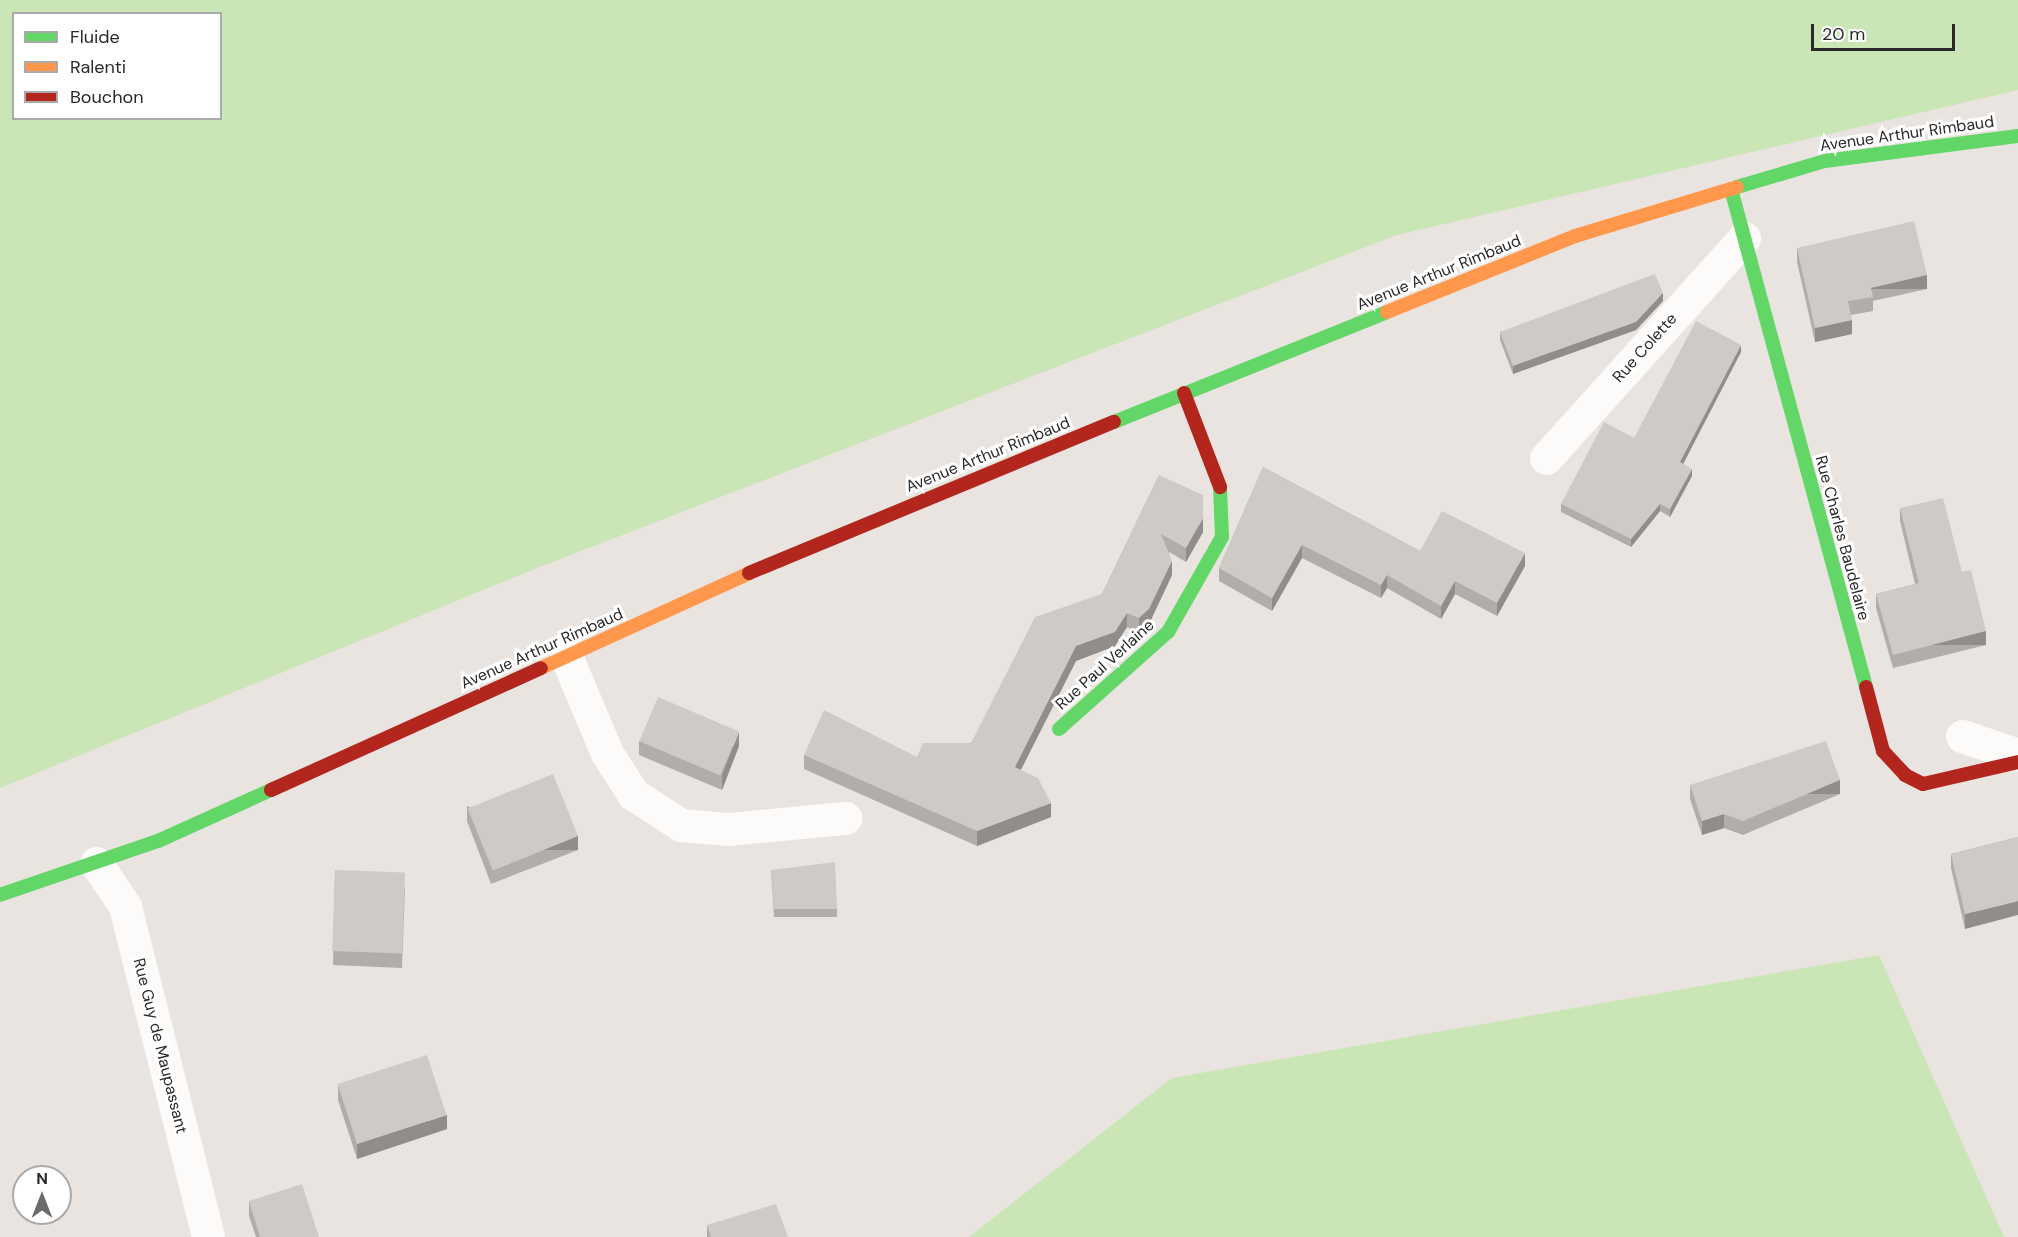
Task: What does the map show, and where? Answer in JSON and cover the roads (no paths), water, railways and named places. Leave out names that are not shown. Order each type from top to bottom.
[{"type":"street","name":"Avenue Arthur Rimbaud","points":[[0,895],[158,841],[847,529],[1575,236],[1825,161],[2018,136]]},
{"type":"street","name":"Rue Charles Baudelaire","points":[[1731,189],[1883,751],[1905,775],[1923,784],[2018,762]]},
{"type":"street","name":"Rue Colette","points":[[1546,458],[1744,238]]},
{"type":"street","name":"Rue Paul Verlaine","points":[[1059,729],[1167,632],[1222,537],[1222,492],[1184,393]]},
{"type":"street","points":[[566,656],[607,753],[633,794],[681,825],[728,829],[845,818]]},
{"type":"street","points":[[1962,736],[2018,755]]},
{"type":"street","name":"Rue Guy de Maupassant","points":[[96,862],[126,906],[208,1237]]}]
